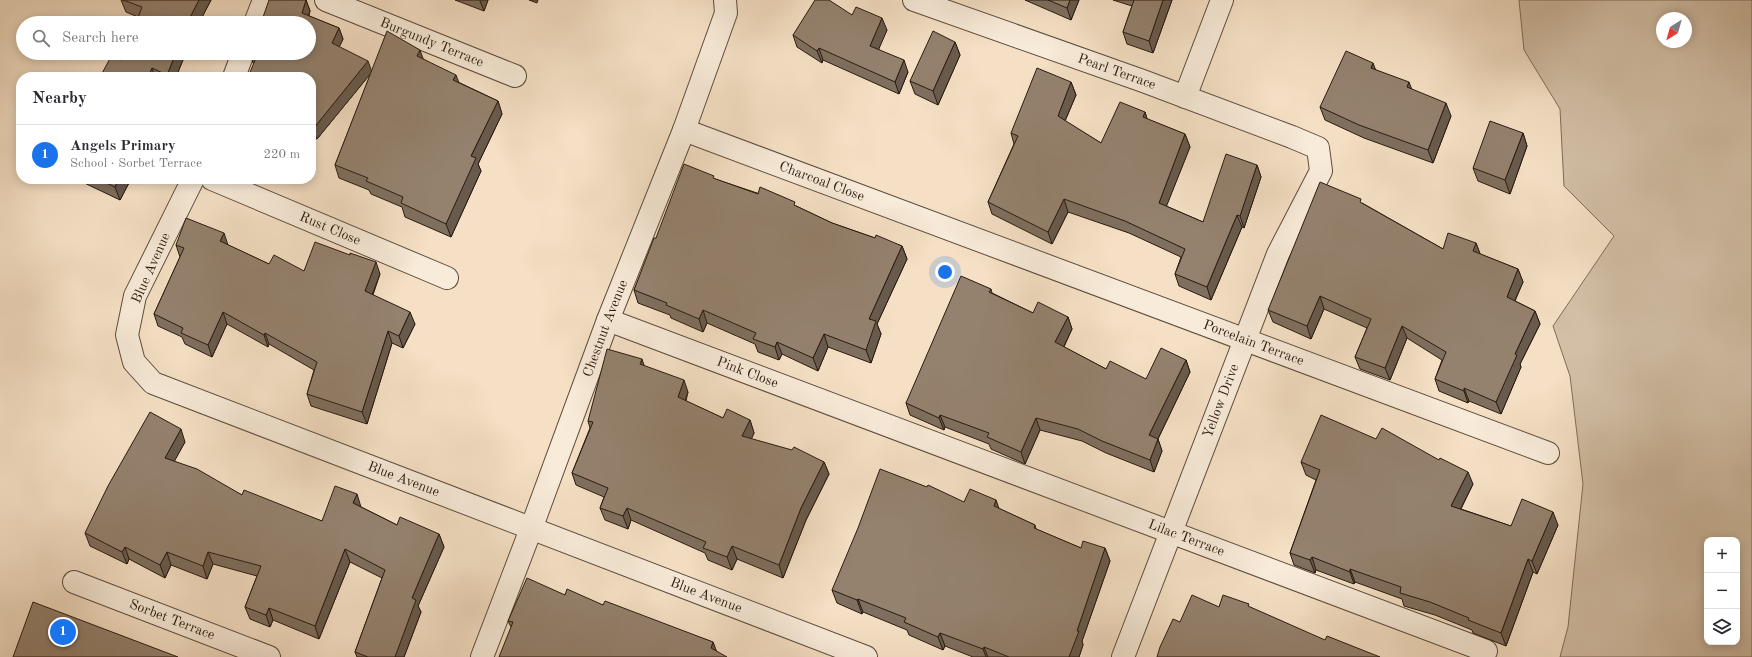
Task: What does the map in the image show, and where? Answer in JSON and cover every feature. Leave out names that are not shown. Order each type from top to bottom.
[{"type":"street","points":[[258,16],[264,0]]},
{"type":"street","name":"Burgundy Terrace","points":[[326,0],[515,76]]},
{"type":"street","name":"Chestnut Avenue","points":[[482,657],[608,320],[684,130],[726,14],[725,0]]},
{"type":"street","name":"Pearl Terrace","points":[[914,0],[1185,97],[1318,148]]},
{"type":"street","points":[[1185,97],[1222,0]]},
{"type":"street","points":[[236,72],[240,60]]},
{"type":"street","name":"Charcoal Close","points":[[684,130],[959,233]]},
{"type":"street","name":"Yellow Drive","points":[[1123,657],[1278,254],[1321,171],[1318,148]]},
{"type":"street","name":"Blue Avenue","points":[[191,184],[135,296],[127,335],[134,362],[153,383],[866,657]]},
{"type":"street","name":"Rust Close","points":[[224,184],[447,278]]},
{"type":"street","name":"Porcelain Terrace","points":[[959,233],[1548,453]]},
{"type":"street","name":"Pink Close","points":[[608,320],[887,425]]},
{"type":"street","name":"Lilac Terrace","points":[[887,425],[1486,651]]},
{"type":"street","name":"Sorbet Terrace","points":[[74,582],[269,657]]},
{"type":"shaded area","points":[[1519,0],[1752,0],[1752,657],[1560,657],[1568,627],[1583,484],[1570,376],[1553,326],[1614,236],[1564,186],[1560,109],[1524,50]]},
{"type":"building","points":[[123,0],[199,0],[191,16],[139,16],[142,7]]},
{"type":"building","points":[[269,0],[306,0],[302,13],[309,16],[263,16]]},
{"type":"building","points":[[815,0],[829,0],[852,15],[856,7],[882,18],[870,46],[904,60],[895,82],[819,48],[817,51],[793,35]]},
{"type":"building","points":[[1048,0],[1070,0],[1067,8]]},
{"type":"building","points":[[1134,0],[1163,0],[1149,41],[1123,32]]},
{"type":"building","points":[[316,19],[339,28],[332,43],[368,61],[316,125],[316,72],[250,72],[255,60],[316,60]]},
{"type":"building","points":[[387,31],[420,50],[417,56],[456,75],[453,80],[498,101],[471,156],[476,158],[446,224],[401,203],[403,197],[366,181],[368,178],[335,165]]},
{"type":"building","points":[[933,31],[955,42],[933,91],[910,81]]},
{"type":"building","points":[[1346,51],[1373,63],[1371,68],[1409,82],[1407,87],[1446,103],[1428,150],[1359,125],[1320,107]]},
{"type":"building","points":[[109,60],[173,60],[168,72],[161,72],[152,68],[150,72],[103,72]]},
{"type":"building","points":[[1037,68],[1071,82],[1058,116],[1101,143],[1120,102],[1145,112],[1143,117],[1185,134],[1159,203],[1203,222],[1226,154],[1257,165],[1240,216],[1237,215],[1207,287],[1175,274],[1185,249],[1125,221],[1064,199],[1048,232],[988,202],[1018,136],[1011,133]]},
{"type":"building","points":[[1490,121],[1523,133],[1505,180],[1473,168]]},
{"type":"building","points":[[684,164],[714,176],[713,178],[758,194],[760,187],[795,202],[794,205],[832,223],[875,238],[876,235],[902,246],[869,319],[876,321],[866,350],[824,334],[813,358],[777,342],[775,347],[753,339],[756,333],[703,310],[699,319],[666,305],[667,303],[634,290],[654,238],[656,238]]},
{"type":"building","points":[[1320,182],[1361,199],[1360,202],[1443,249],[1448,233],[1476,243],[1473,251],[1518,269],[1507,297],[1535,311],[1515,354],[1517,355],[1496,402],[1464,388],[1464,391],[1435,379],[1446,352],[1402,326],[1385,368],[1355,357],[1371,319],[1320,296],[1307,326],[1268,310]]},
{"type":"building","points":[[109,184],[116,184],[115,187]]},
{"type":"building","points":[[186,218],[224,233],[220,241],[269,264],[274,255],[304,271],[315,242],[350,255],[350,253],[376,262],[365,291],[410,312],[399,336],[388,331],[362,412],[307,394],[317,362],[223,312],[208,345],[181,333],[183,328],[154,314],[184,248],[176,245]]},
{"type":"building","points":[[961,276],[991,289],[989,292],[1033,313],[1038,302],[1068,317],[1055,342],[1106,369],[1110,361],[1146,379],[1161,348],[1186,360],[1149,435],[1158,439],[1150,460],[1102,441],[1078,429],[1036,418],[1021,452],[987,437],[989,433],[940,415],[939,418],[906,403]]},
{"type":"building","points":[[607,349],[642,359],[640,364],[684,380],[678,397],[723,418],[727,409],[750,420],[742,436],[792,450],[794,447],[824,462],[801,508],[779,565],[732,546],[727,557],[703,548],[706,542],[627,508],[623,516],[600,508],[608,488],[572,473],[593,422],[588,421]]},
{"type":"building","points":[[150,412],[181,429],[165,458],[197,469],[242,495],[244,490],[322,521],[335,486],[357,494],[353,503],[397,525],[400,517],[439,534],[412,598],[416,600],[395,657],[368,657],[355,652],[385,570],[345,549],[315,626],[269,608],[266,615],[245,607],[261,566],[208,552],[203,566],[167,552],[160,565],[125,547],[122,552],[85,533],[108,486]]},
{"type":"building","points":[[1321,415],[1376,439],[1382,428],[1439,460],[1440,458],[1468,472],[1451,506],[1511,526],[1522,499],[1553,512],[1532,561],[1528,559],[1501,633],[1468,620],[1469,618],[1430,602],[1400,593],[1401,587],[1350,569],[1350,572],[1312,557],[1310,560],[1290,553],[1320,470],[1301,462]]},
{"type":"building","points":[[880,469],[927,487],[928,485],[964,502],[970,489],[996,500],[994,506],[1035,525],[1034,528],[1081,548],[1083,541],[1105,548],[1077,631],[1079,631],[1069,657],[1009,657],[984,647],[983,649],[940,633],[938,637],[904,622],[906,618],[832,590],[858,528]]},
{"type":"building","points":[[527,578],[565,595],[567,589],[603,605],[605,601],[713,642],[711,648],[727,657],[499,657],[513,622],[508,621]]},
{"type":"building","points":[[1192,595],[1219,607],[1223,595],[1249,604],[1248,606],[1325,640],[1327,636],[1380,657],[1157,657],[1173,619],[1180,622]]},
{"type":"building","points":[[33,602],[178,657],[13,657]]},
{"type":"place","name":"Angels Primary","points":[[63,632]]}]
